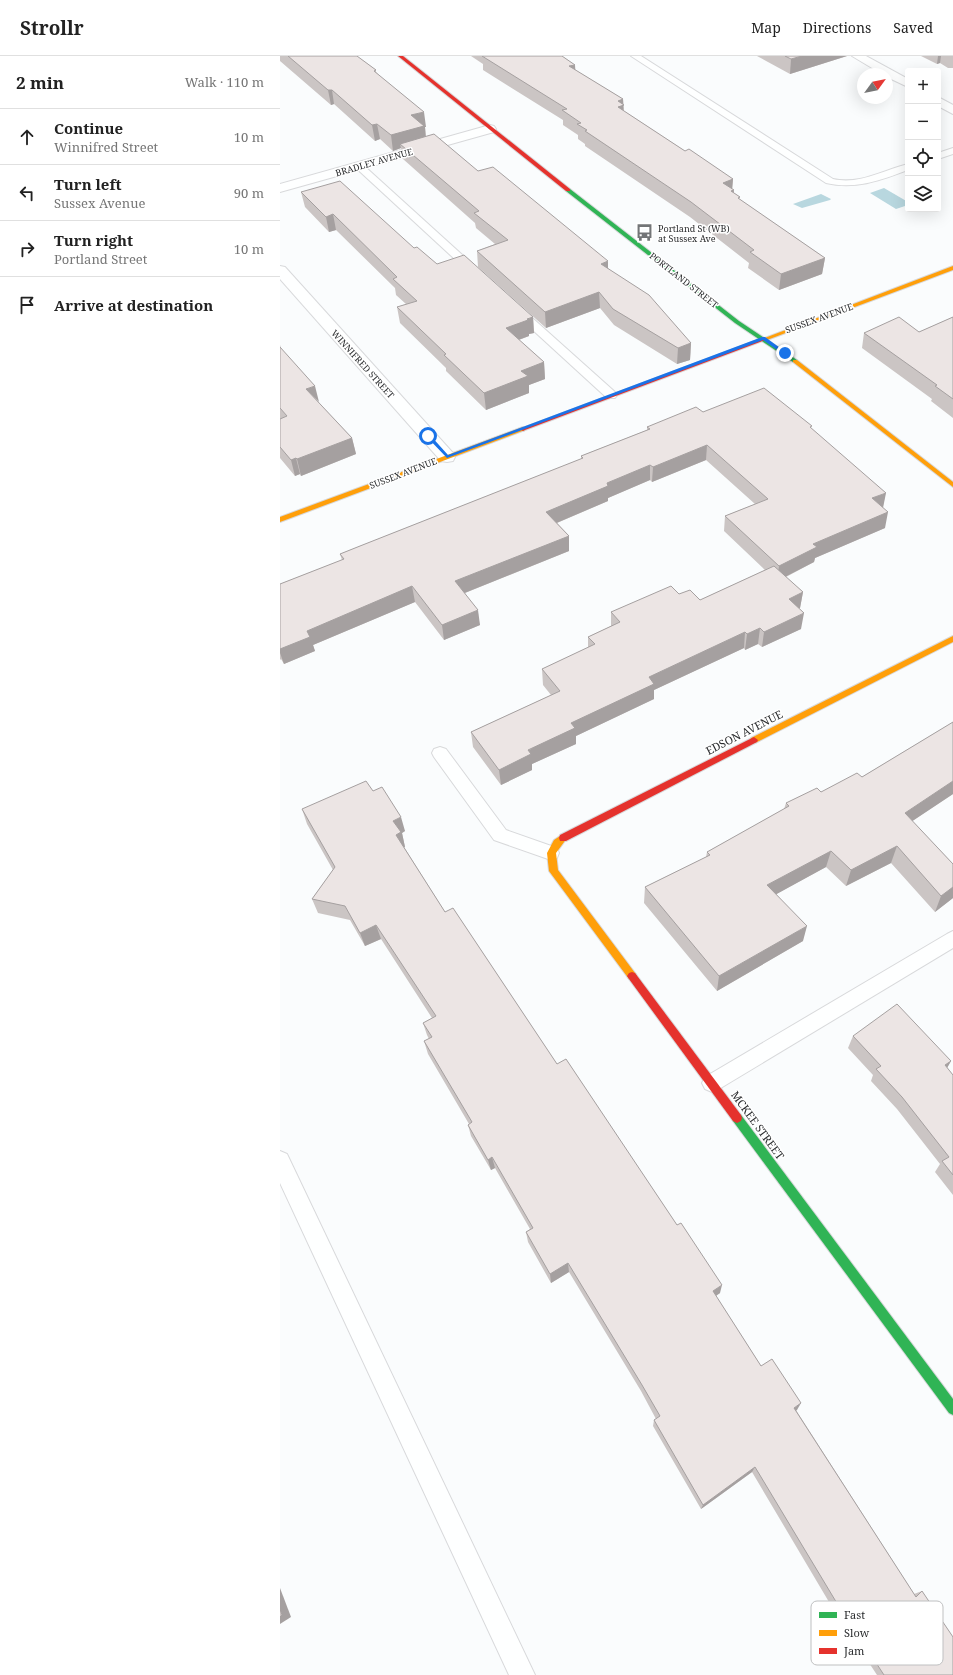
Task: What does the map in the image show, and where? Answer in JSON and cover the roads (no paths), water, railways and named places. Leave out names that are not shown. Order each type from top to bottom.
[{"type":"street","name":"PORTLAND STREET","points":[[400,56],[490,129],[737,322],[789,356],[953,485]]},
{"type":"street","points":[[858,56],[905,82]]},
{"type":"street","points":[[941,103],[953,110]]},
{"type":"street","name":"BRADLEY AVENUE","points":[[280,188],[490,129]]},
{"type":"street","name":"SUSSEX AVENUE","points":[[280,520],[953,268]]},
{"type":"street","name":"WINNIFRED STREET","points":[[280,270],[447,457]]},
{"type":"street","name":"EDSON AVENUE","points":[[551,853],[557,843],[565,836],[953,639]]},
{"type":"street","name":"MCKEE STREET","points":[[551,853],[554,871],[953,1409]]},
{"type":"lane","points":[[636,56],[830,181],[846,184],[864,181],[905,168]]},
{"type":"lane","points":[[941,155],[953,151]]},
{"type":"lane","points":[[359,166],[482,279]]},
{"type":"lane","points":[[506,300],[610,396]]},
{"type":"lane","points":[[440,754],[500,835],[551,853]]},
{"type":"lane","points":[[712,1083],[953,939]]},
{"type":"lane","points":[[280,1161],[522,1675]]},
{"type":"water","points":[[884,188],[905,200],[905,206],[896,209],[870,193]]},
{"type":"water","points":[[821,194],[831,199],[802,208],[793,204]]},
{"type":"place","name":"Portland St (WB) at Sussex Ave","points":[[645,233]]}]
